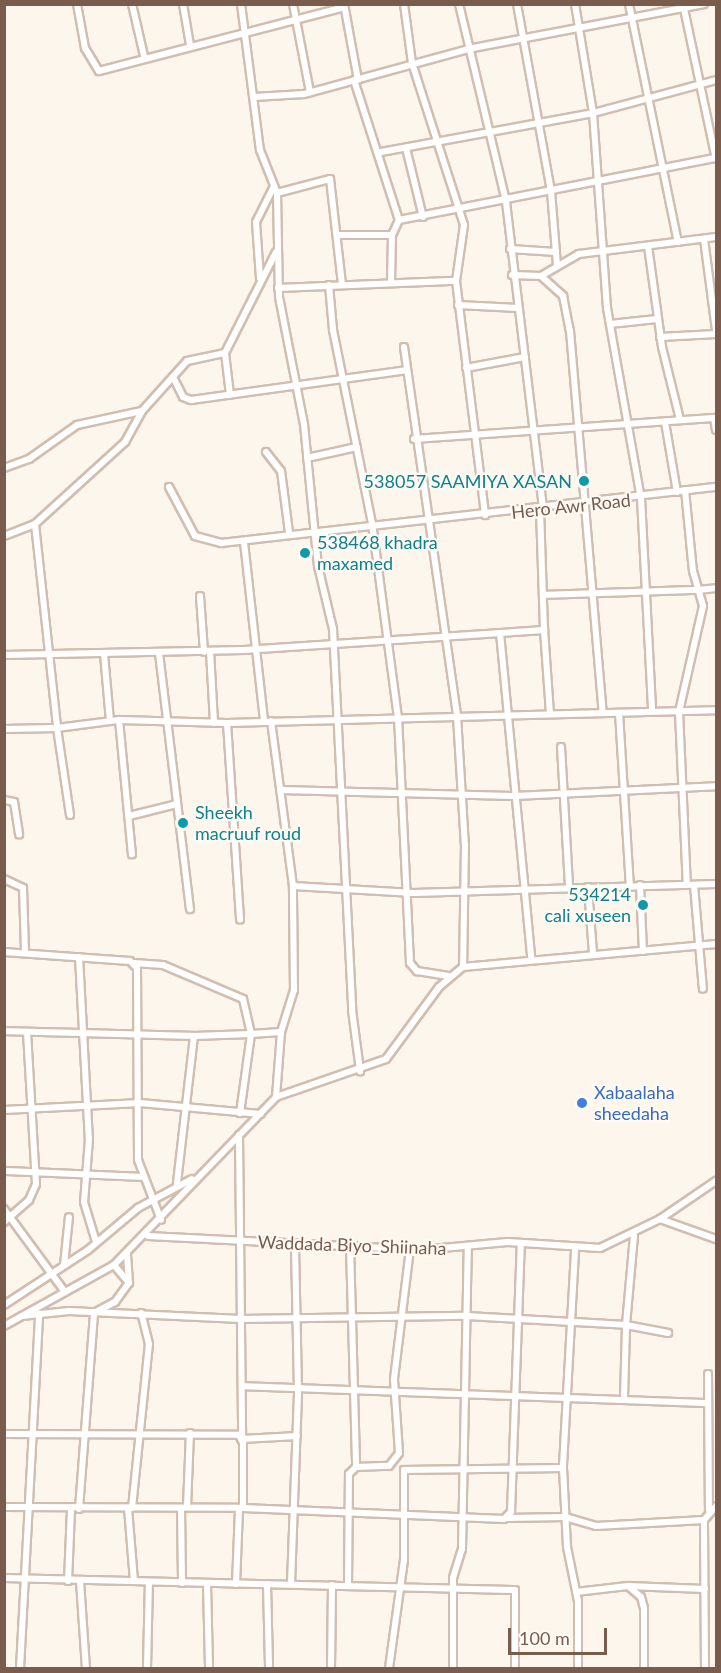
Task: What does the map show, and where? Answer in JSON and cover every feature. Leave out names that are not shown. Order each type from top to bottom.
[{"type":"street","points":[[77,4],[95,69],[119,68],[144,56],[247,34],[344,6],[356,80],[381,152],[399,220],[392,235],[391,281]]},
{"type":"street","points":[[132,4],[144,56]]},
{"type":"street","points":[[183,4],[190,45]]},
{"type":"street","points":[[241,4],[247,34],[260,150],[276,189],[278,288],[307,458],[315,532],[333,640],[345,792],[351,998],[360,1071]]},
{"type":"street","points":[[293,4],[310,92]]},
{"type":"street","points":[[404,4],[412,63],[440,142],[460,212],[464,241],[456,281],[485,515]]},
{"type":"street","points":[[459,4],[506,202],[512,275],[525,357],[531,428],[542,508],[544,630],[550,713]]},
{"type":"street","points":[[516,4],[540,122],[551,191],[556,266]]},
{"type":"street","points":[[575,4],[593,113],[610,324],[641,498],[652,711]]},
{"type":"street","points":[[629,4],[678,242]]},
{"type":"street","points":[[254,97],[310,92],[468,49],[704,4]]},
{"type":"street","points":[[399,220],[460,212],[599,180],[716,159],[684,7]]},
{"type":"street","points":[[381,152],[593,113],[649,100],[717,80]]},
{"type":"street","points":[[406,148],[423,217]]},
{"type":"street","points":[[260,279],[256,222],[276,189],[330,179],[339,235],[342,284]]},
{"type":"street","points":[[339,235],[392,235]]},
{"type":"street","points":[[541,276],[556,266],[603,250],[717,237]]},
{"type":"street","points":[[660,337],[717,332],[704,239]]},
{"type":"street","points":[[648,246],[660,337],[680,420]]},
{"type":"street","points":[[510,249],[556,252]]},
{"type":"street","points":[[230,395],[225,353],[260,279],[277,252]]},
{"type":"street","points":[[512,275],[541,276],[559,289],[566,306],[576,426],[588,504],[592,594],[603,713]]},
{"type":"street","points":[[278,288],[391,281],[456,281]]},
{"type":"street","points":[[329,285],[344,382],[372,524],[398,717],[410,893],[412,968],[449,976]]},
{"type":"street","points":[[458,305],[518,308]]},
{"type":"street","points":[[610,324],[657,319]]},
{"type":"street","points":[[404,347],[414,440],[457,716],[462,794],[463,967]]},
{"type":"street","points":[[4,536],[34,524],[125,442],[142,411],[187,361],[225,353]]},
{"type":"street","points":[[466,368],[525,357]]},
{"type":"street","points":[[173,377],[183,397],[191,400],[344,382],[406,370]]},
{"type":"street","points":[[4,468],[29,459],[77,425],[142,411]]},
{"type":"street","points":[[414,440],[475,432],[715,418],[717,430]]},
{"type":"street","points":[[665,422],[677,492]]},
{"type":"street","points":[[307,458],[357,447]]},
{"type":"street","points":[[266,452],[281,471],[290,533]]},
{"type":"street","name":"Hero Awr Road","points":[[169,487],[201,541],[244,543],[290,533],[588,504],[717,487]]},
{"type":"street","points":[[686,490],[698,590],[703,611],[679,712],[679,786],[703,989]]},
{"type":"street","points":[[34,524],[57,728],[70,815]]},
{"type":"street","points":[[244,543],[256,649],[281,790],[293,886],[294,990],[281,1032],[276,1098]]},
{"type":"street","points":[[544,595],[717,588]]},
{"type":"street","points":[[200,596],[214,723]]},
{"type":"street","points":[[4,655],[50,656],[256,649],[333,640],[544,630]]},
{"type":"street","points":[[500,633],[505,713],[531,957]]},
{"type":"street","points":[[159,653],[165,720],[190,909]]},
{"type":"street","points":[[104,654],[110,721]]},
{"type":"street","points":[[4,729],[57,728],[119,720],[227,723],[340,717],[717,710]]},
{"type":"street","points":[[619,713],[627,789],[630,886]]},
{"type":"street","points":[[119,720],[132,854]]},
{"type":"street","points":[[227,723],[240,920]]},
{"type":"street","points":[[561,747],[566,793],[569,887]]},
{"type":"street","points":[[281,790],[515,796],[679,786],[717,786]]},
{"type":"street","points":[[4,800],[14,802],[19,834]]},
{"type":"street","points":[[129,816],[177,804]]},
{"type":"street","points":[[4,879],[23,888],[26,953]]},
{"type":"street","points":[[293,886],[349,893],[410,893],[717,884]]},
{"type":"street","points":[[640,885],[644,951]]},
{"type":"street","points":[[588,887],[592,953]]},
{"type":"street","points":[[4,1326],[114,1265],[148,1236],[194,1179],[276,1098],[360,1071],[395,1052],[449,976],[463,967],[531,957],[644,951],[717,944]]},
{"type":"street","points":[[4,952],[163,965],[243,999],[251,1034],[240,1113]]},
{"type":"street","points":[[79,957],[86,1103],[84,1202],[96,1242]]},
{"type":"street","points":[[134,963],[141,1177],[161,1220]]},
{"type":"street","points":[[4,1031],[194,1036],[281,1032]]},
{"type":"street","points":[[8,1220],[29,1200],[34,1175],[28,1110],[27,1032]]},
{"type":"street","points":[[177,1184],[189,1108],[194,1036]]},
{"type":"street","points":[[4,1110],[28,1110],[86,1103],[140,1103],[260,1114]]},
{"type":"street","points":[[236,1584],[241,1508],[242,1439],[242,1242],[239,1135]]},
{"type":"street","points":[[4,1171],[34,1175],[141,1177]]},
{"type":"street","points":[[4,1305],[64,1265],[153,1199],[177,1184],[194,1179]]},
{"type":"street","name":"Waddada Biyo_Shiinaha","points":[[148,1236],[410,1250],[521,1244],[575,1251],[600,1248],[633,1234],[717,1181]]},
{"type":"street","points":[[4,1209],[8,1220],[51,1272],[64,1293]]},
{"type":"street","points":[[64,1265],[69,1217]]},
{"type":"street","points":[[660,1219],[717,1239]]},
{"type":"street","points":[[624,1398],[626,1325],[633,1234]]},
{"type":"street","points":[[291,1584],[298,1390],[295,1244]]},
{"type":"street","points":[[505,1518],[511,1512],[520,1322],[521,1244]]},
{"type":"street","points":[[350,1246],[352,1392],[356,1467]]},
{"type":"street","points":[[453,1668],[453,1587],[462,1518],[464,1470],[468,1246]]},
{"type":"street","points":[[348,1585],[349,1474],[356,1467],[395,1462],[401,1433],[394,1390],[405,1318],[410,1250]]},
{"type":"street","points":[[575,1251],[570,1395],[563,1468],[565,1517],[576,1592],[578,1668]]},
{"type":"street","points":[[94,1313],[115,1302],[129,1283],[127,1253]]},
{"type":"street","points":[[114,1265],[129,1283]]},
{"type":"street","points":[[19,1317],[39,1314],[94,1313],[141,1313],[241,1319],[297,1314],[351,1314],[405,1318],[467,1316],[520,1322],[626,1325],[668,1334]]},
{"type":"street","points":[[79,1509],[94,1313]]},
{"type":"street","points":[[134,1581],[130,1508],[136,1432],[149,1344],[141,1313]]},
{"type":"street","points":[[20,1668],[21,1579],[31,1508],[31,1433],[39,1314]]},
{"type":"street","points":[[705,1668],[704,1520],[709,1510],[708,1374]]},
{"type":"street","points":[[242,1386],[352,1392],[394,1390],[464,1397],[570,1395],[708,1403]]},
{"type":"street","points":[[4,1434],[85,1430],[190,1433],[242,1439],[297,1436]]},
{"type":"street","points":[[183,1583],[184,1507],[190,1433]]},
{"type":"street","points":[[389,1668],[397,1586],[404,1560],[401,1515],[404,1470],[563,1468]]},
{"type":"street","points":[[709,1510],[717,1506]]},
{"type":"street","points":[[4,1507],[241,1508],[462,1518],[565,1517],[596,1526],[704,1520]]},
{"type":"street","points":[[68,1581],[71,1509]]},
{"type":"street","points":[[4,1578],[516,1590],[515,1668]]},
{"type":"street","points":[[80,1581],[86,1668]]},
{"type":"street","points":[[147,1668],[149,1582]]},
{"type":"street","points":[[207,1584],[208,1668]]},
{"type":"street","points":[[267,1584],[269,1668]]},
{"type":"street","points":[[331,1668],[332,1585]]},
{"type":"street","points":[[576,1592],[628,1586],[705,1589]]},
{"type":"street","points":[[628,1586],[641,1597],[644,1608],[644,1668]]},
{"type":"place","name":"538057 SAAMIYA XASAN","points":[[584,481]]},
{"type":"place","name":"538468 khadra maxamed","points":[[305,553]]},
{"type":"place","name":"Sheekh macruuf roud","points":[[183,823]]},
{"type":"place","name":"534214 cali xuseen","points":[[643,905]]},
{"type":"place","name":"Xabaalaha sheedaha","points":[[582,1103]]}]
